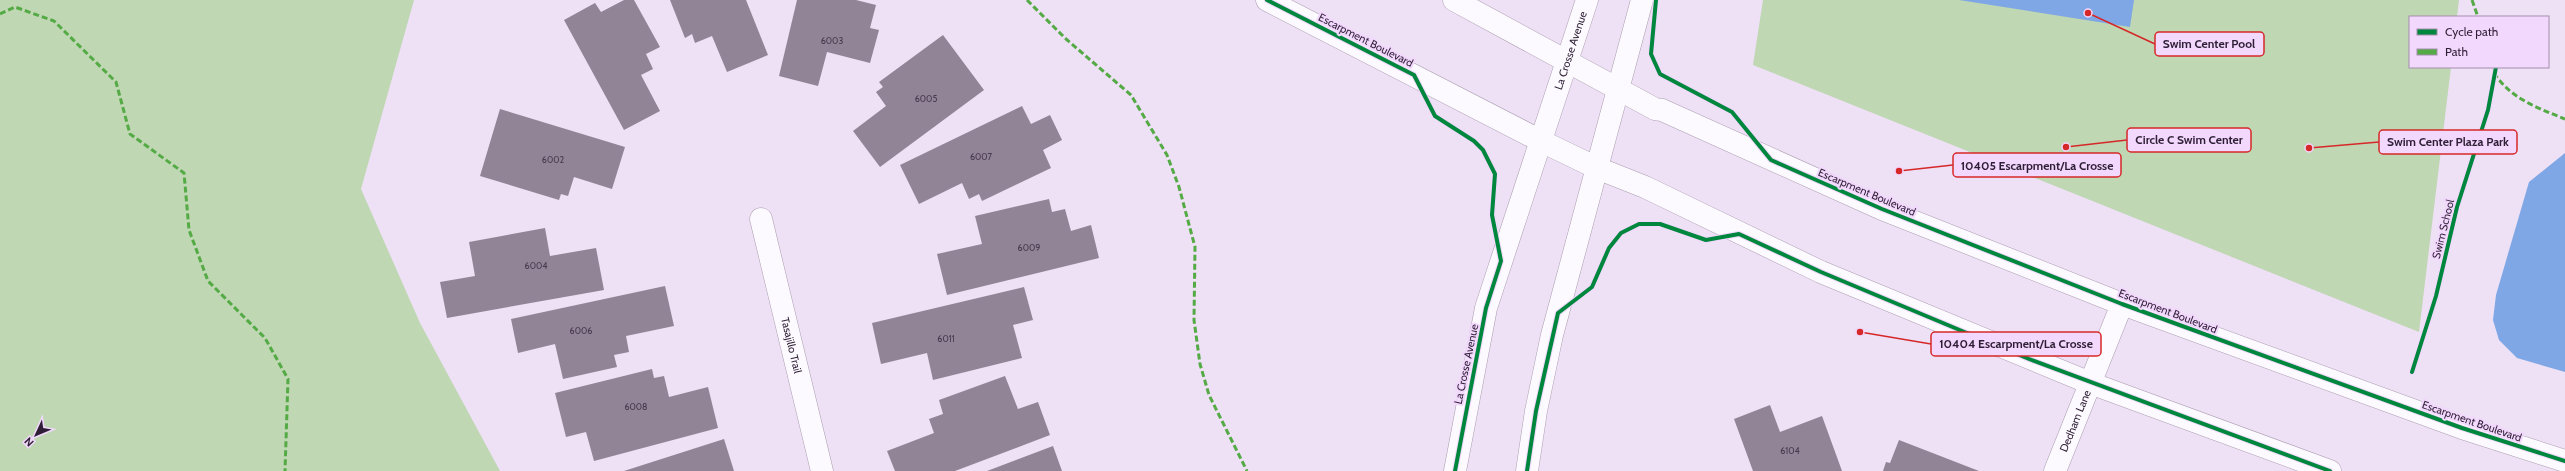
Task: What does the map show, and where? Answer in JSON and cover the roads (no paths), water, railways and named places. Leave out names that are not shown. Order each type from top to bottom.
[{"type":"main road","name":"Escarpment Boulevard","points":[[1267,0],[1540,141],[1598,168],[1645,187],[1821,272],[2090,383],[2330,471]]},
{"type":"main road","name":"Escarpment Boulevard","points":[[1454,0],[1619,88],[1655,110],[1662,110],[1882,209],[2122,304],[2462,428],[2565,461]]},
{"type":"main road","name":"La Crosse Avenue","points":[[1454,471],[1486,308],[1566,60],[1587,0]]},
{"type":"main road","points":[[1527,471],[1536,411],[1552,335],[1642,0]]},
{"type":"main road","name":"Tasajillo Trail","points":[[761,219],[822,471]]},
{"type":"main road","name":"Dedham Lane","points":[[2055,471],[2122,304]]},
{"type":"water","points":[[1959,0],[2134,0],[2130,27]]},
{"type":"water","points":[[2565,153],[2565,372],[2517,358],[2499,340],[2493,320],[2496,295],[2529,182]]},
{"type":"place","name":"Swim Center Pool","points":[[2088,13]]},
{"type":"place","name":"Circle C Swim Center","points":[[2066,147]]},
{"type":"place","name":"Swim Center Plaza Park","points":[[2309,148]]},
{"type":"place","name":"10405 Escarpment/La Crosse","points":[[1899,171]]},
{"type":"place","name":"10404 Escarpment/La Crosse","points":[[1860,332]]}]
